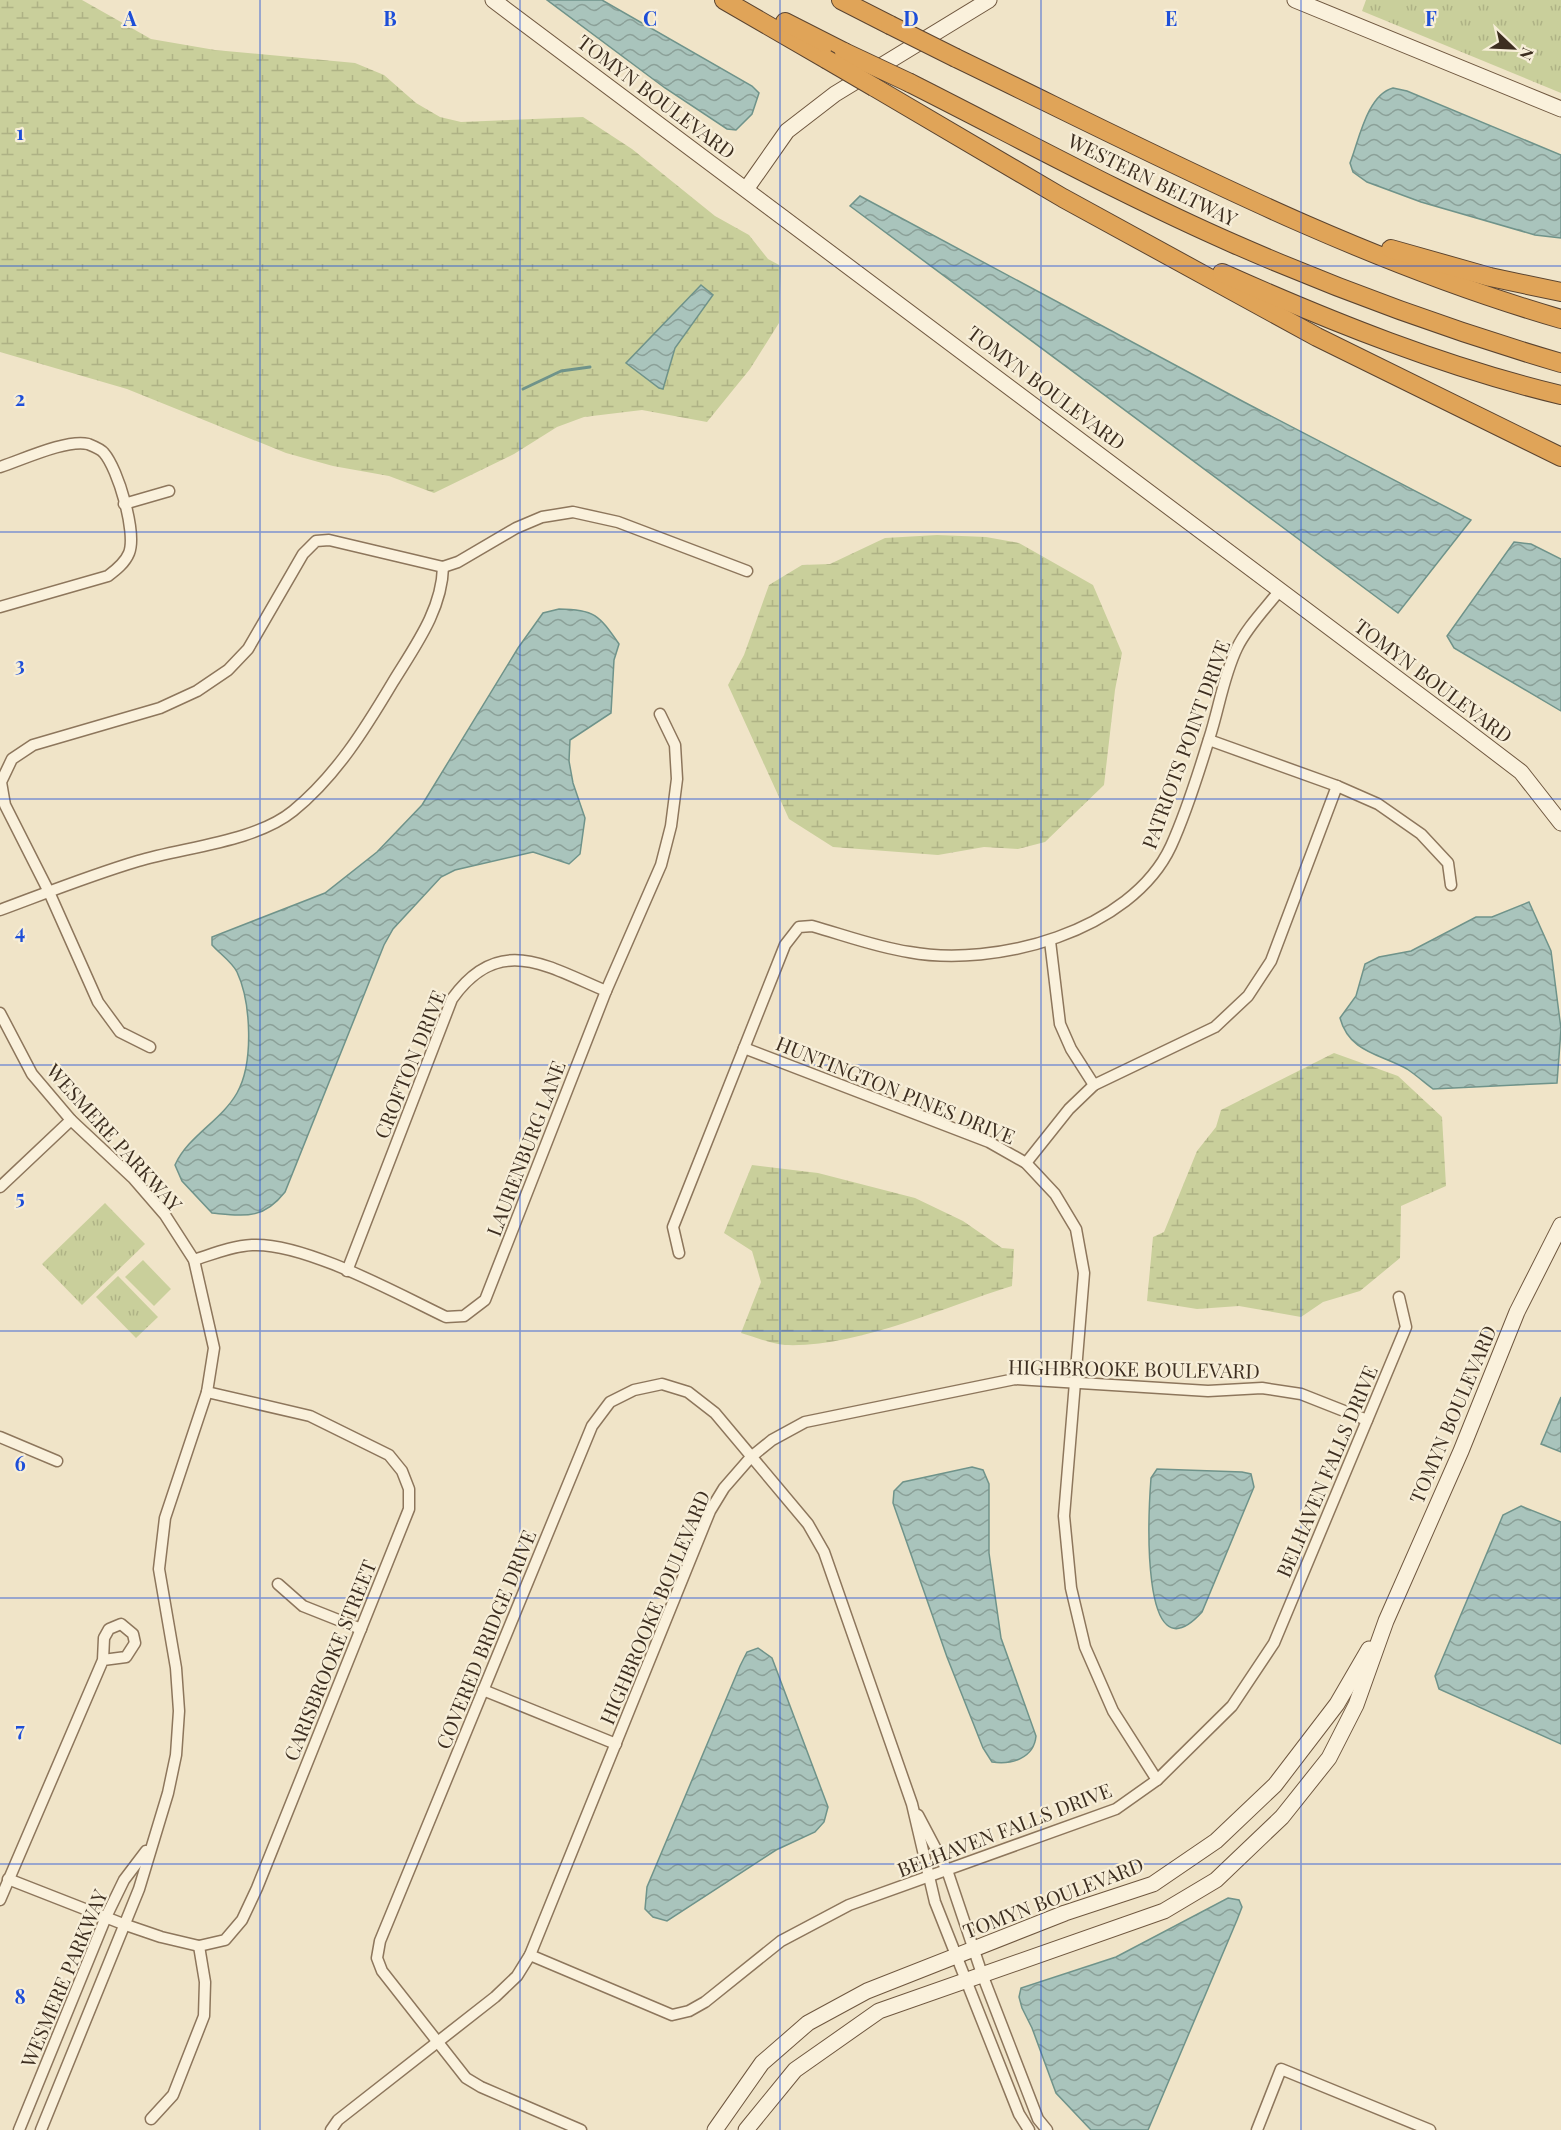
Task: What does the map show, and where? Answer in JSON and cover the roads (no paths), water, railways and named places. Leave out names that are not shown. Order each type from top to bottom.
[{"type":"highway","points":[[724,0],[1063,198],[1317,337],[1561,457]]},
{"type":"highway","name":"WESTERN BELTWAY","points":[[740,0],[1230,242],[1322,281],[1561,363]]},
{"type":"highway","name":"WESTERN BELTWAY","points":[[841,0],[1235,192],[1431,277],[1561,319]]},
{"type":"highway","points":[[1063,198],[1188,258],[1323,318],[1429,356],[1561,395]]},
{"type":"highway","points":[[1321,230],[1490,277],[1561,292]]},
{"type":"street","name":"TOMYN BOULEVARD","points":[[493,0],[747,188],[1521,772],[1561,823]]},
{"type":"street","points":[[747,188],[787,131],[834,94],[989,0]]},
{"type":"street","points":[[1294,0],[1561,110]]},
{"type":"street","points":[[0,467],[68,445],[87,444],[103,451],[114,468],[132,533],[129,552],[121,566],[108,576],[0,607]]},
{"type":"street","points":[[124,504],[169,491]]},
{"type":"street","points":[[150,1047],[120,1032],[98,1002],[49,892],[4,805],[1,782],[12,759],[33,745],[160,708],[197,691],[228,670],[248,649],[303,554],[316,541],[329,540],[443,567],[458,562],[516,528],[542,518],[573,512],[618,522],[747,571]]},
{"type":"street","points":[[0,910],[139,861],[241,838],[291,813],[322,784],[361,735],[424,631],[437,605],[443,567]]},
{"type":"street","name":"PATRIOTS POINT DRIVE","points":[[744,1048],[785,945],[799,927],[812,926],[910,953],[972,955],[1050,941],[1113,911],[1147,882],[1170,848],[1209,740],[1225,679],[1237,648],[1280,590]]},
{"type":"street","name":"LAURENBURG LANE","points":[[194,1260],[244,1246],[280,1247],[347,1271],[446,1317],[464,1316],[485,1300],[606,991],[661,865],[671,826],[677,779],[675,744],[660,714]]},
{"type":"street","points":[[1209,740],[1337,786],[1378,804],[1421,834],[1448,863],[1451,885]]},
{"type":"street","points":[[1026,1162],[1069,1109],[1094,1085],[1215,1027],[1248,996],[1271,961],[1337,786]]},
{"type":"street","points":[[1050,941],[1060,1024],[1071,1049],[1094,1085]]},
{"type":"street","name":"CROFTON DRIVE","points":[[347,1271],[452,999],[466,979],[491,964],[516,959],[539,963],[606,991]]},
{"type":"street","name":"WESMERE PARKWAY","points":[[0,1013],[32,1074],[71,1120],[140,1186],[165,1215],[194,1260],[214,1348],[207,1392],[165,1518],[159,1569],[176,1668],[179,1711],[176,1755],[168,1792],[139,1889],[40,2130]]},
{"type":"street","points":[[679,1253],[673,1227],[744,1048]]},
{"type":"street","name":"HUNTINGTON PINES DRIVE","points":[[744,1048],[989,1142],[1026,1162],[1055,1194],[1076,1229],[1084,1274],[1077,1381],[1064,1516],[1071,1588],[1084,1647],[1113,1711],[1157,1780]]},
{"type":"street","points":[[0,1187],[71,1120]]},
{"type":"street","name":"TOMYN BOULEVARD","points":[[746,2130],[795,2070],[879,2011],[1164,1911],[1216,1880],[1282,1817],[1329,1758],[1356,1705],[1386,1621],[1461,1451],[1517,1312],[1561,1225]]},
{"type":"street","name":"BELHAVEN FALLS DRIVE","points":[[530,1955],[672,2014],[689,2011],[705,2002],[781,1941],[849,1905],[1116,1809],[1157,1780],[1232,1706],[1274,1643],[1406,1327],[1400,1297]]},
{"type":"street","name":"HIGHBROOKE BOULEVARD","points":[[331,2130],[338,2120],[439,2044],[517,1976],[530,1955],[710,1511],[724,1488],[750,1458],[772,1440],[805,1422],[1015,1379],[1077,1381],[1209,1391],[1262,1388],[1301,1394],[1367,1420]]},
{"type":"street","name":"COVERED BRIDGE DRIVE","points":[[439,2044],[382,1971],[377,1958],[380,1941],[592,1426],[610,1402],[634,1390],[662,1384],[688,1392],[715,1413],[750,1458],[808,1524],[824,1552],[912,1804]]},
{"type":"street","name":"CARISBROOKE STREET","points":[[8,1879],[161,1938],[199,1946],[225,1940],[242,1920],[361,1629],[409,1509],[409,1489],[402,1471],[389,1455],[310,1416],[207,1392]]},
{"type":"street","points":[[0,1437],[57,1461]]},
{"type":"street","points":[[278,1584],[303,1606],[361,1629]]},
{"type":"street","name":"TOMYN BOULEVARD","points":[[715,2130],[762,2063],[808,2022],[867,1991],[1065,1913],[1153,1884],[1216,1840],[1275,1785],[1337,1704],[1386,1621]]},
{"type":"street","points":[[0,1900],[103,1660]]},
{"type":"street","points":[[483,1690],[616,1744]]},
{"type":"street","points":[[912,1804],[947,1870],[982,1974],[1038,2119],[1047,2130]]},
{"type":"street","points":[[912,1804],[927,1877],[940,1918],[1028,2128],[1038,2119]]},
{"type":"street","name":"WESMERE PARKWAY","points":[[19,2130],[106,1917],[124,1880],[150,1846]]},
{"type":"street","points":[[940,1918],[961,1912]]},
{"type":"street","points":[[151,2119],[173,2095],[204,2016],[205,1982],[199,1946]]},
{"type":"street","points":[[439,2044],[466,2078],[473,2083],[581,2130]]},
{"type":"street","points":[[1257,2130],[1281,2069],[1430,2130]]},
{"type":"water","points":[[547,0],[602,0],[752,86],[759,93],[752,114],[736,130],[727,129],[665,88]]},
{"type":"water","points":[[1393,88],[1407,91],[1561,155],[1561,238],[1535,235],[1421,202],[1367,182],[1353,172],[1350,163],[1370,109],[1384,92]]},
{"type":"water","points":[[860,196],[1244,402],[1471,520],[1398,613],[850,206]]},
{"type":"water","points":[[701,285],[713,295],[675,348],[663,389],[659,388],[626,363]]},
{"type":"water","points":[[1514,542],[1531,544],[1561,559],[1561,711],[1454,648],[1447,636]]},
{"type":"water","points":[[559,609],[580,610],[595,616],[606,626],[619,644],[614,660],[611,713],[570,740],[569,761],[573,783],[585,818],[580,854],[569,864],[533,852],[455,870],[441,877],[393,929],[384,945],[285,1192],[269,1208],[261,1212],[244,1215],[212,1213],[182,1181],[175,1165],[188,1145],[222,1112],[237,1093],[246,1066],[249,1032],[245,999],[237,972],[212,945],[212,937],[325,893],[377,852],[422,805],[518,648],[543,613]]},
{"type":"water","points":[[1529,902],[1551,951],[1561,1029],[1557,1083],[1433,1089],[1407,1069],[1367,1051],[1350,1038],[1340,1018],[1356,996],[1365,964],[1379,957],[1411,951],[1476,917],[1492,917]]},
{"type":"water","points":[[1561,1397],[1561,1452],[1541,1444]]},
{"type":"water","points":[[972,1467],[983,1470],[989,1484],[989,1553],[1001,1638],[1036,1736],[1031,1750],[1026,1755],[1014,1761],[1000,1763],[992,1762],[983,1748],[947,1657],[893,1503],[894,1491],[903,1482]]},
{"type":"water","points":[[1157,1469],[1242,1472],[1251,1474],[1254,1487],[1202,1612],[1181,1628],[1167,1625],[1157,1608],[1152,1582],[1149,1551],[1150,1494],[1151,1478]]},
{"type":"water","points":[[1521,1506],[1561,1522],[1561,1744],[1439,1689],[1435,1676],[1503,1515]]},
{"type":"water","points":[[758,1648],[772,1658],[828,1807],[824,1822],[815,1832],[776,1850],[667,1921],[653,1917],[645,1909],[647,1887],[740,1666],[747,1652]]},
{"type":"water","points":[[1228,1898],[1239,1900],[1242,1907],[1148,2130],[1091,2130],[1056,2093],[1032,2028],[1022,2008],[1019,1997],[1021,1988],[1116,1957]]},
{"type":"waterway","points":[[523,389],[561,371],[590,367]]}]
